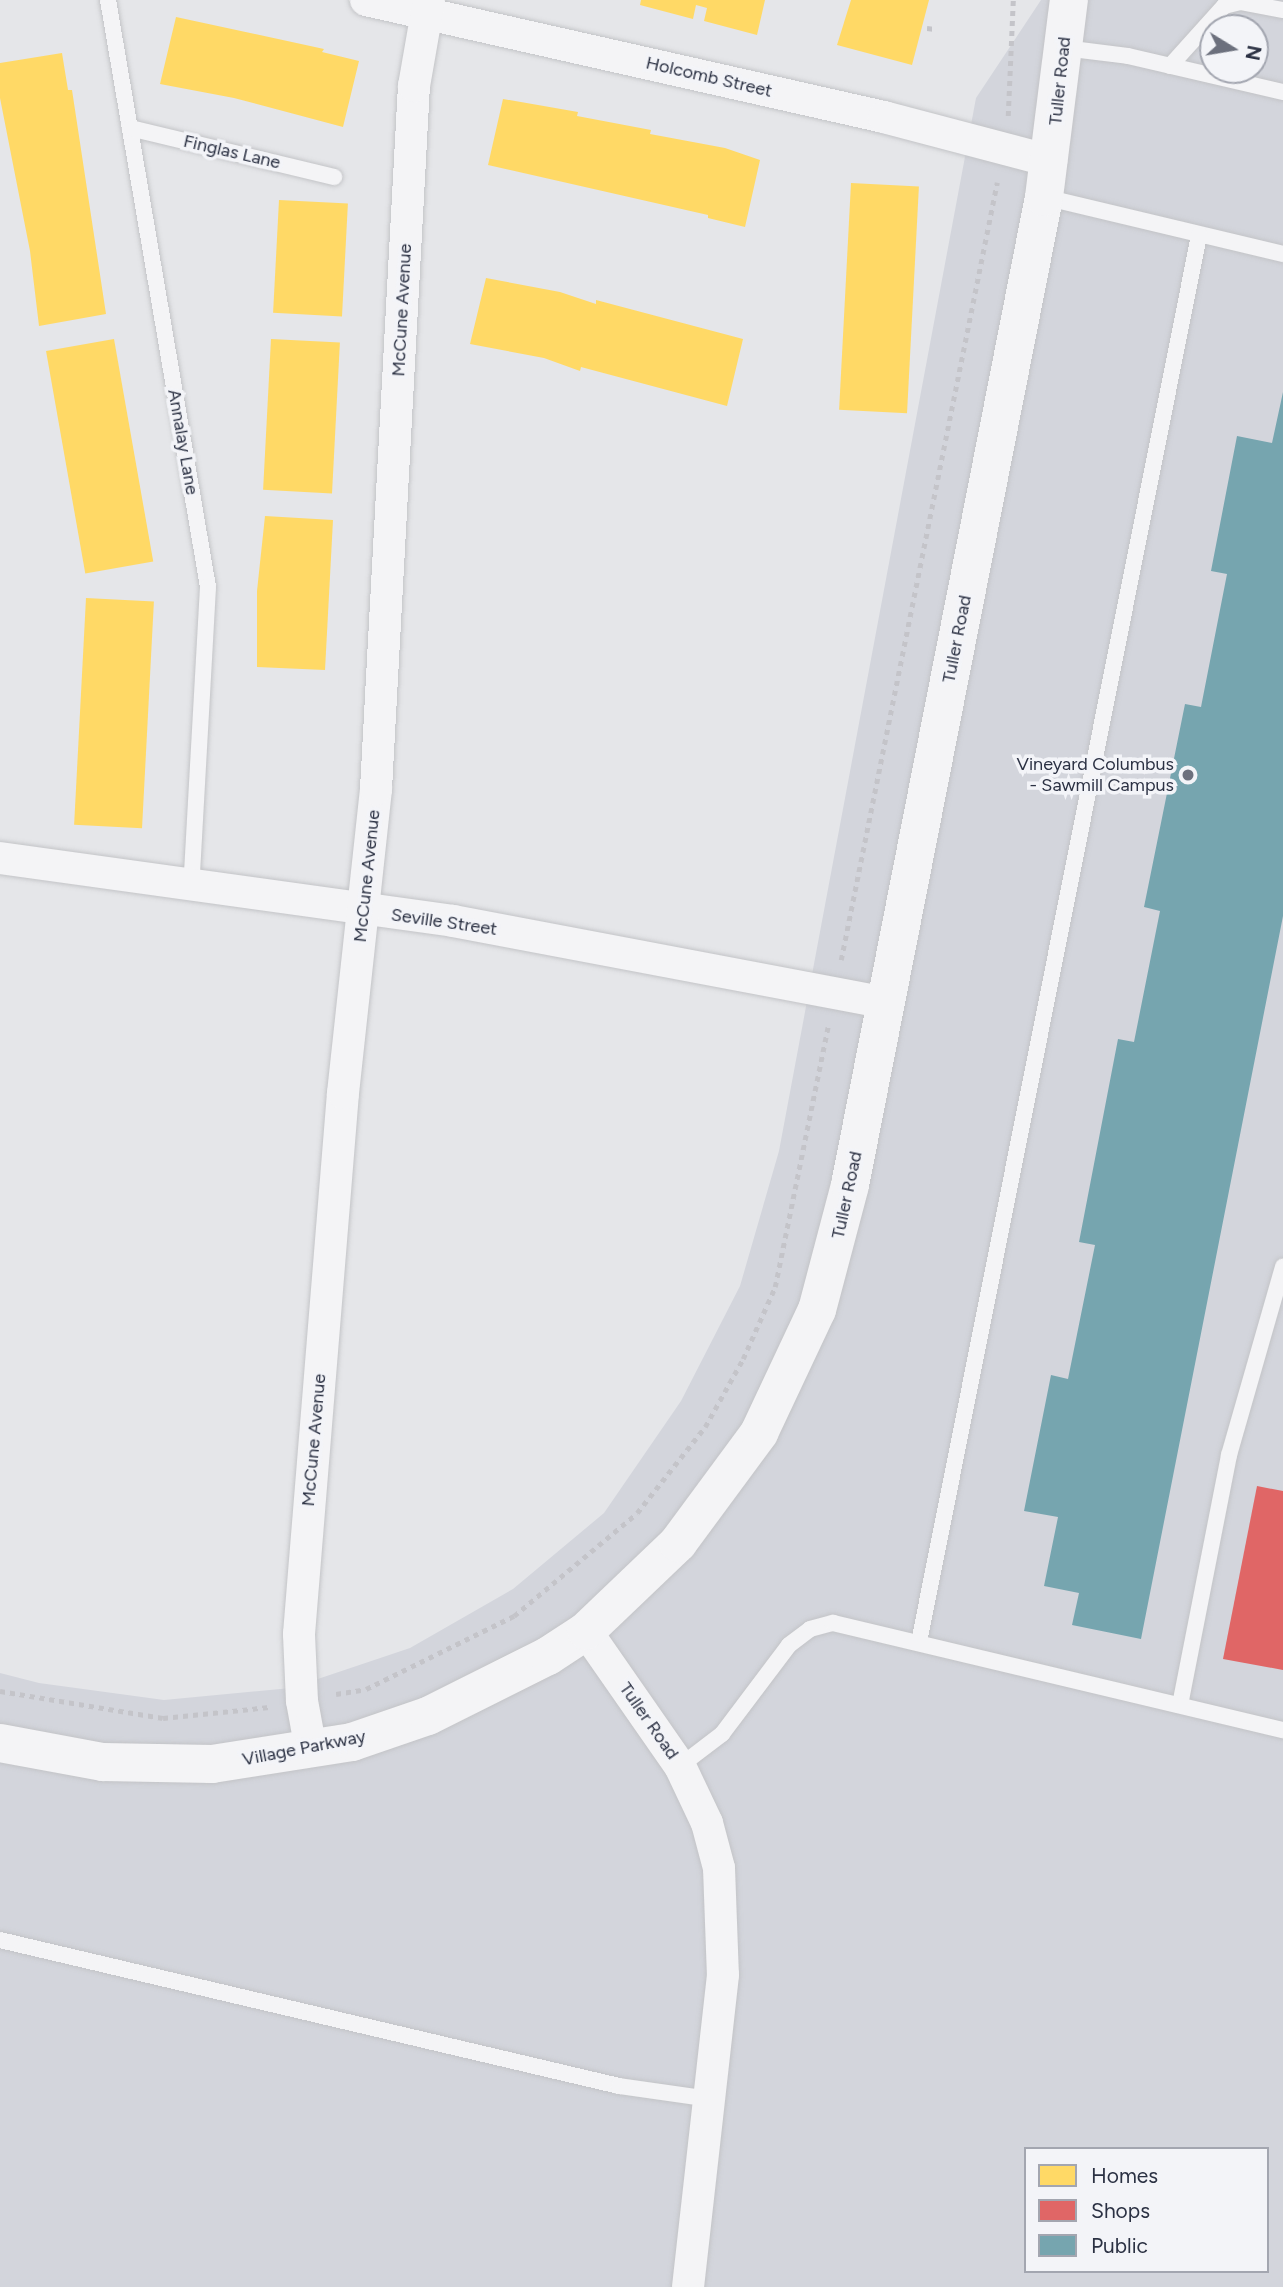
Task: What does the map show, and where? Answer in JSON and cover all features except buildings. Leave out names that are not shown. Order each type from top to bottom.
[{"type":"street","name":"Holcomb Street","points":[[366,0],[427,7],[1002,148],[1048,179]]},
{"type":"street","name":"Tuller Road","points":[[688,2287],[723,1975],[723,1894],[707,1823],[680,1766],[586,1631],[650,1574],[706,1509],[759,1433],[790,1375],[817,1310],[840,1233],[1048,179],[1069,0]]},
{"type":"street","name":"McCune Avenue","points":[[311,1750],[302,1701],[299,1634],[304,1557],[376,789],[414,86],[427,7]]},
{"type":"street","name":"Seville Street","points":[[0,858],[191,888],[453,921],[886,1003]]},
{"type":"street","name":"Village Parkway","points":[[0,1743],[137,1764],[212,1764],[311,1750],[352,1742],[438,1712],[548,1656],[586,1631]]},
{"type":"lane","name":"Annalay Lane","points":[[108,0],[208,587],[191,888]]},
{"type":"lane","points":[[1215,14],[1233,2],[1283,10]]},
{"type":"lane","points":[[1170,66],[1199,32]]},
{"type":"lane","points":[[1064,48],[1170,66],[1283,92]]},
{"type":"lane","name":"Finglas Lane","points":[[130,128],[334,177]]},
{"type":"lane","points":[[1048,179],[1199,235],[1283,254]]},
{"type":"lane","points":[[919,1642],[1199,235]]},
{"type":"lane","points":[[1180,1705],[1229,1455],[1283,1267]]},
{"type":"lane","points":[[680,1766],[722,1734],[769,1667],[805,1631],[841,1624],[1283,1730]]},
{"type":"lane","points":[[0,1940],[619,2086],[710,2099]]},
{"type":"path","points":[[0,1691],[163,1718],[302,1701],[366,1689],[514,1616],[637,1513],[705,1427],[743,1359],[775,1287],[1002,148],[1012,89],[1013,0]]},
{"type":"path","points":[[927,28],[935,29]]},
{"type":"shaded area","points":[[1041,0],[1283,0],[1283,2287],[0,2287],[0,1673],[39,1683],[164,1700],[291,1688],[410,1648],[513,1589],[604,1513],[681,1401],[740,1286],[779,1151],[976,98]]},
{"type":"place","name":"Vineyard Columbus - Sawmill Campus","points":[[1188,775]]}]
